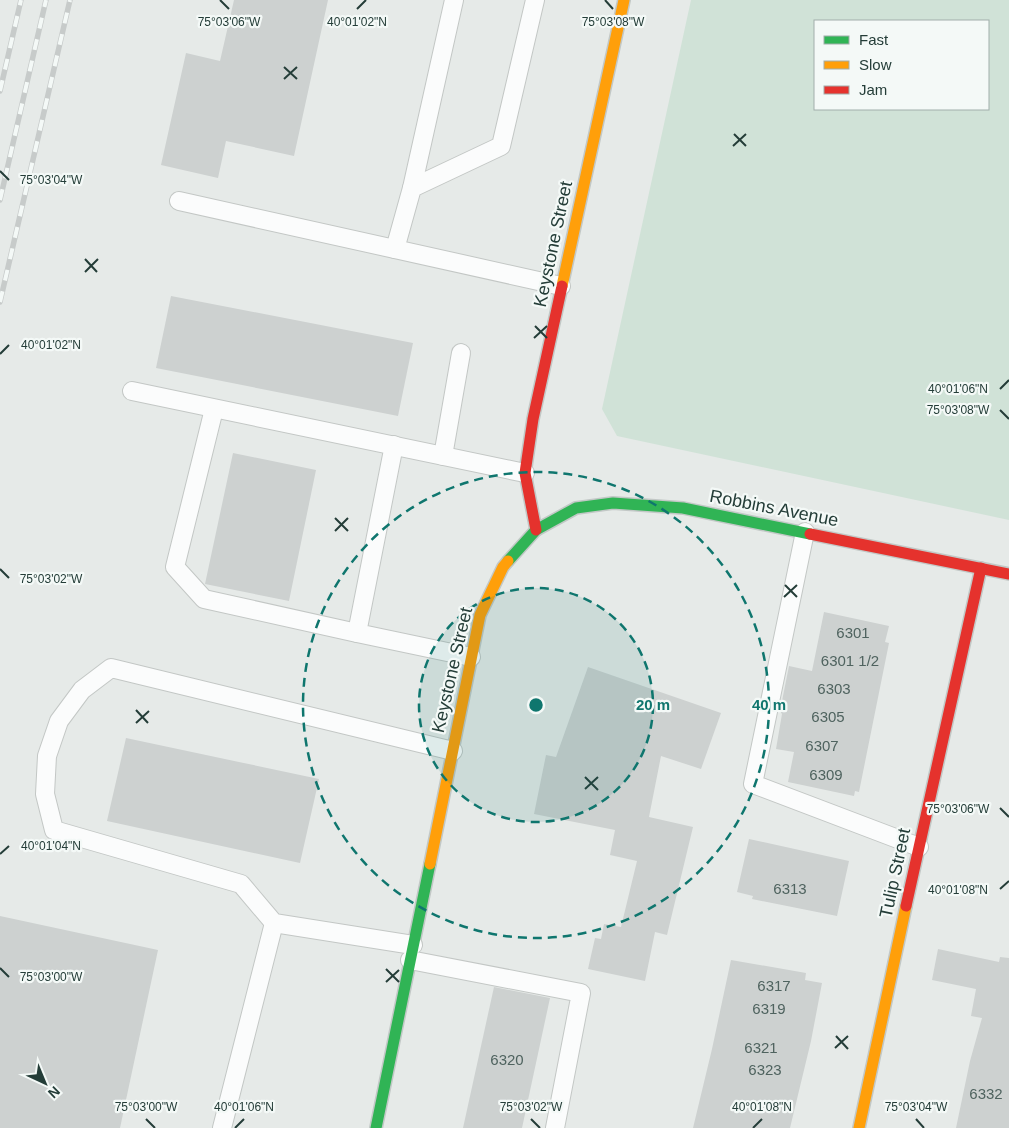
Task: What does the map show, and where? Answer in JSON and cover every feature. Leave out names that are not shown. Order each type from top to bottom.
[{"type":"main road","name":"Keystone Street","points":[[376,1128],[480,615],[503,566],[536,530],[525,473],[536,404],[624,0]]},
{"type":"main road","name":"Robbins Avenue","points":[[536,530],[576,508],[613,503],[683,508],[1009,574]]},
{"type":"main road","name":"Tulip Street","points":[[859,1128],[918,847],[981,568]]},
{"type":"lane","points":[[395,249],[412,188],[454,0]]},
{"type":"lane","points":[[412,188],[502,146],[535,0]]},
{"type":"lane","points":[[179,200],[562,286]]},
{"type":"lane","points":[[443,456],[461,353]]},
{"type":"lane","points":[[132,391],[525,473]]},
{"type":"lane","points":[[214,408],[175,567],[204,599],[471,657]]},
{"type":"lane","points":[[357,633],[394,445]]},
{"type":"lane","points":[[805,532],[753,784],[918,847]]},
{"type":"lane","points":[[452,751],[111,668],[82,690],[59,721],[47,756],[45,794],[54,830],[242,884],[274,923],[581,993],[555,1128]]},
{"type":"lane","points":[[222,1128],[274,923]]},
{"type":"green space","points":[[691,0],[1009,0],[1009,520],[617,436],[602,409]]},
{"type":"building","points":[[234,0],[328,0],[294,156],[226,141],[218,178],[161,165],[186,53],[220,61]]},
{"type":"building","points":[[171,296],[413,343],[398,416],[156,368]]},
{"type":"building","points":[[233,453],[316,470],[289,601],[205,584]]},
{"type":"building","points":[[824,612],[889,626],[885,642],[889,643],[859,792],[855,791],[854,796],[788,782],[794,752],[776,749],[782,714],[780,711],[789,666],[812,671]]},
{"type":"building","points":[[588,667],[721,713],[701,769],[661,756],[649,817],[693,827],[667,935],[655,932],[645,981],[588,969],[595,938],[601,939],[604,924],[621,927],[637,861],[610,855],[615,830],[534,814],[546,755],[556,757]]},
{"type":"building","points":[[126,738],[319,779],[300,863],[107,821]]},
{"type":"building","points":[[749,839],[849,861],[837,916],[752,899],[753,896],[737,892]]},
{"type":"building","points":[[0,916],[158,950],[120,1128],[0,1128]]},
{"type":"building","points":[[938,949],[999,962],[1000,957],[1009,958],[1009,1128],[956,1128],[970,1061],[982,1018],[971,1016],[976,989],[932,980]]},
{"type":"building","points":[[731,960],[806,973],[805,980],[822,983],[811,1041],[790,1128],[693,1128]]},
{"type":"building","points":[[494,987],[550,998],[522,1128],[463,1128]]},
{"type":"railway","points":[[0,91],[21,0]]},
{"type":"railway","points":[[0,200],[46,0]]},
{"type":"railway","points":[[0,302],[70,0]]},
{"type":"traffic: fast","points":[[508,561],[536,530],[576,508],[613,503],[683,508],[810,534]]},
{"type":"traffic: fast","points":[[376,1128],[430,864]]},
{"type":"traffic: slow","points":[[562,286],[624,0]]},
{"type":"traffic: slow","points":[[430,864],[480,615],[503,567],[508,561]]},
{"type":"traffic: slow","points":[[859,1128],[906,906]]},
{"type":"traffic: jam","points":[[536,530],[525,473],[533,419],[562,286]]},
{"type":"traffic: jam","points":[[810,534],[1009,574]]},
{"type":"traffic: jam","points":[[906,906],[981,568]]}]
